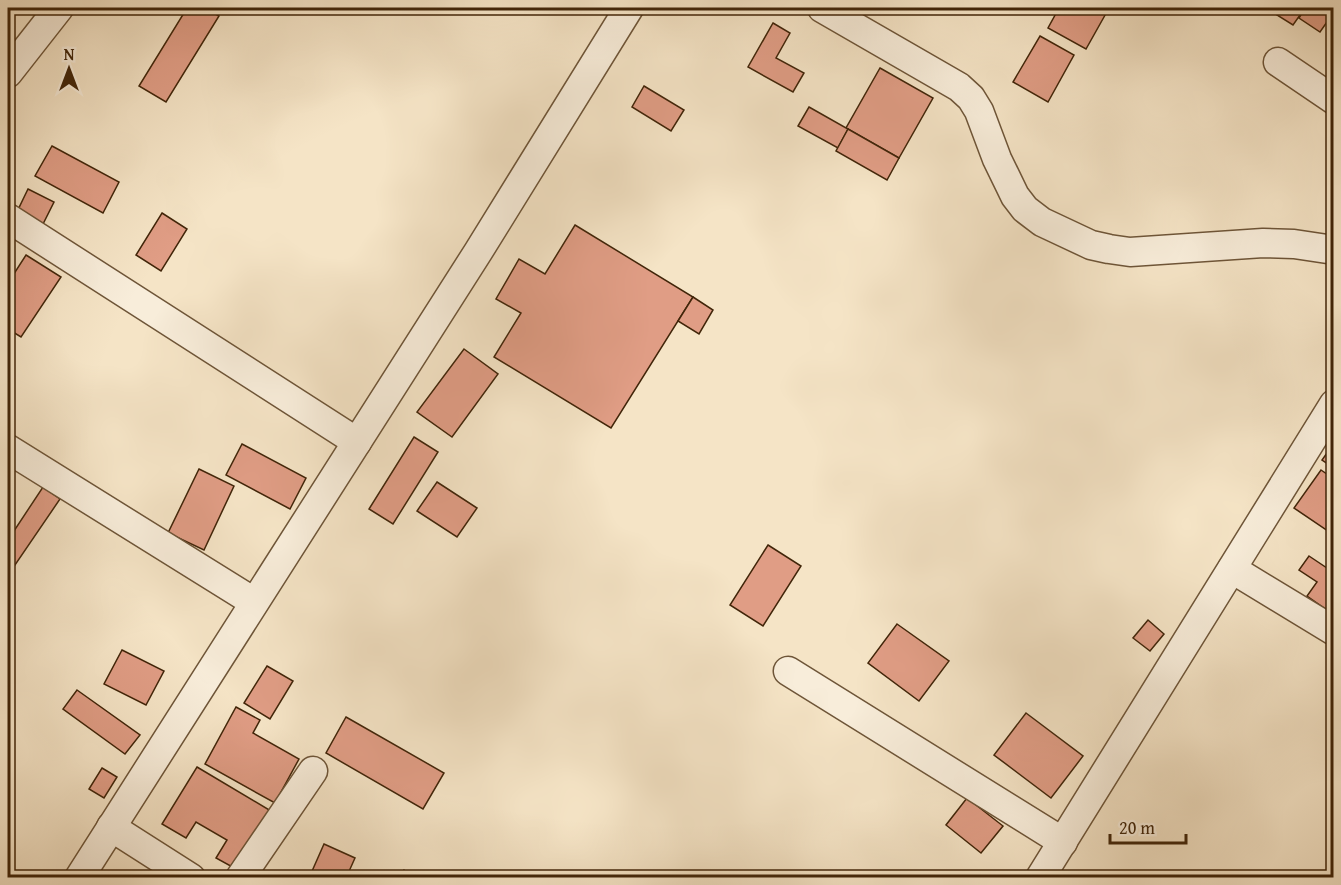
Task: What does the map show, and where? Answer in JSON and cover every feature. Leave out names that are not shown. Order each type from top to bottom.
[{"type":"street","points":[[8,73],[59,8]]},
{"type":"street","points":[[79,878],[478,252],[630,8]]},
{"type":"street","points":[[822,8],[959,87],[971,98],[979,111],[1014,196],[1025,209],[1042,222],[1091,245],[1130,252],[1263,243],[1294,244],[1334,250]]},
{"type":"street","points":[[1278,62],[1334,100]]},
{"type":"street","points":[[8,218],[357,442]]},
{"type":"street","points":[[1040,878],[1334,404]]},
{"type":"street","points":[[8,449],[254,602]]},
{"type":"street","points":[[1232,568],[1334,631]]},
{"type":"street","points":[[788,671],[1063,842]]},
{"type":"street","points":[[240,878],[313,771]]},
{"type":"street","points":[[111,827],[190,878]]},
{"type":"building","points":[[187,8],[205,8],[219,16],[166,102],[139,86]]},
{"type":"building","points":[[1059,8],[1109,8],[1086,49],[1048,28]]},
{"type":"building","points":[[1266,8],[1305,8],[1293,25]]},
{"type":"building","points":[[1305,8],[1334,8],[1334,12],[1320,32],[1299,18]]},
{"type":"building","points":[[773,23],[790,33],[776,58],[804,73],[793,92],[748,67]]},
{"type":"building","points":[[1040,36],[1074,55],[1048,102],[1013,82]]},
{"type":"building","points":[[880,68],[933,98],[899,158],[846,128]]},
{"type":"building","points":[[644,86],[684,110],[671,131],[632,107]]},
{"type":"building","points":[[809,107],[848,129],[838,148],[798,126]]},
{"type":"building","points":[[848,129],[899,158],[887,180],[836,151]]},
{"type":"building","points":[[52,146],[119,182],[103,213],[35,176]]},
{"type":"building","points":[[28,189],[54,202],[41,228],[15,216]]},
{"type":"building","points":[[162,213],[187,229],[161,271],[136,255]]},
{"type":"building","points":[[575,225],[693,297],[611,428],[494,357],[521,313],[496,299],[519,259],[545,274]]},
{"type":"building","points":[[26,255],[61,277],[21,337],[8,329],[8,283]]},
{"type":"building","points":[[693,297],[713,310],[699,334],[678,321]]},
{"type":"building","points":[[464,349],[498,374],[452,437],[417,412]]},
{"type":"building","points":[[414,437],[438,452],[393,524],[369,509]]},
{"type":"building","points":[[1334,443],[1334,468],[1322,460]]},
{"type":"building","points":[[242,444],[306,478],[290,509],[226,475]]},
{"type":"building","points":[[199,469],[234,486],[204,550],[168,533]]},
{"type":"building","points":[[1321,470],[1334,479],[1334,535],[1294,508]]},
{"type":"building","points":[[437,482],[477,508],[457,537],[417,511]]},
{"type":"building","points":[[43,487],[60,499],[15,565],[8,560],[8,540]]},
{"type":"building","points":[[768,545],[801,566],[763,626],[730,605]]},
{"type":"building","points":[[1309,556],[1327,568],[1334,558],[1334,615],[1307,596],[1317,582],[1299,570]]},
{"type":"building","points":[[1148,620],[1164,634],[1150,651],[1133,638]]},
{"type":"building","points":[[897,624],[949,661],[919,701],[868,663]]},
{"type":"building","points":[[122,650],[164,671],[146,705],[104,684]]},
{"type":"building","points":[[267,666],[293,681],[270,719],[244,703]]},
{"type":"building","points":[[77,690],[140,735],[125,754],[63,709]]},
{"type":"building","points":[[236,707],[260,720],[253,733],[299,759],[275,803],[205,764]]},
{"type":"building","points":[[1026,713],[1083,756],[1051,798],[994,755]]},
{"type":"building","points":[[346,717],[444,773],[423,809],[326,753]]},
{"type":"building","points":[[197,767],[271,811],[236,869],[216,858],[227,840],[196,822],[186,838],[162,824]]},
{"type":"building","points":[[102,768],[117,777],[104,798],[89,789]]},
{"type":"building","points":[[967,798],[1003,826],[981,853],[946,825]]},
{"type":"building","points":[[324,844],[355,858],[346,878],[309,878]]},
{"type":"building","points":[[404,870],[416,878],[400,878]]}]
